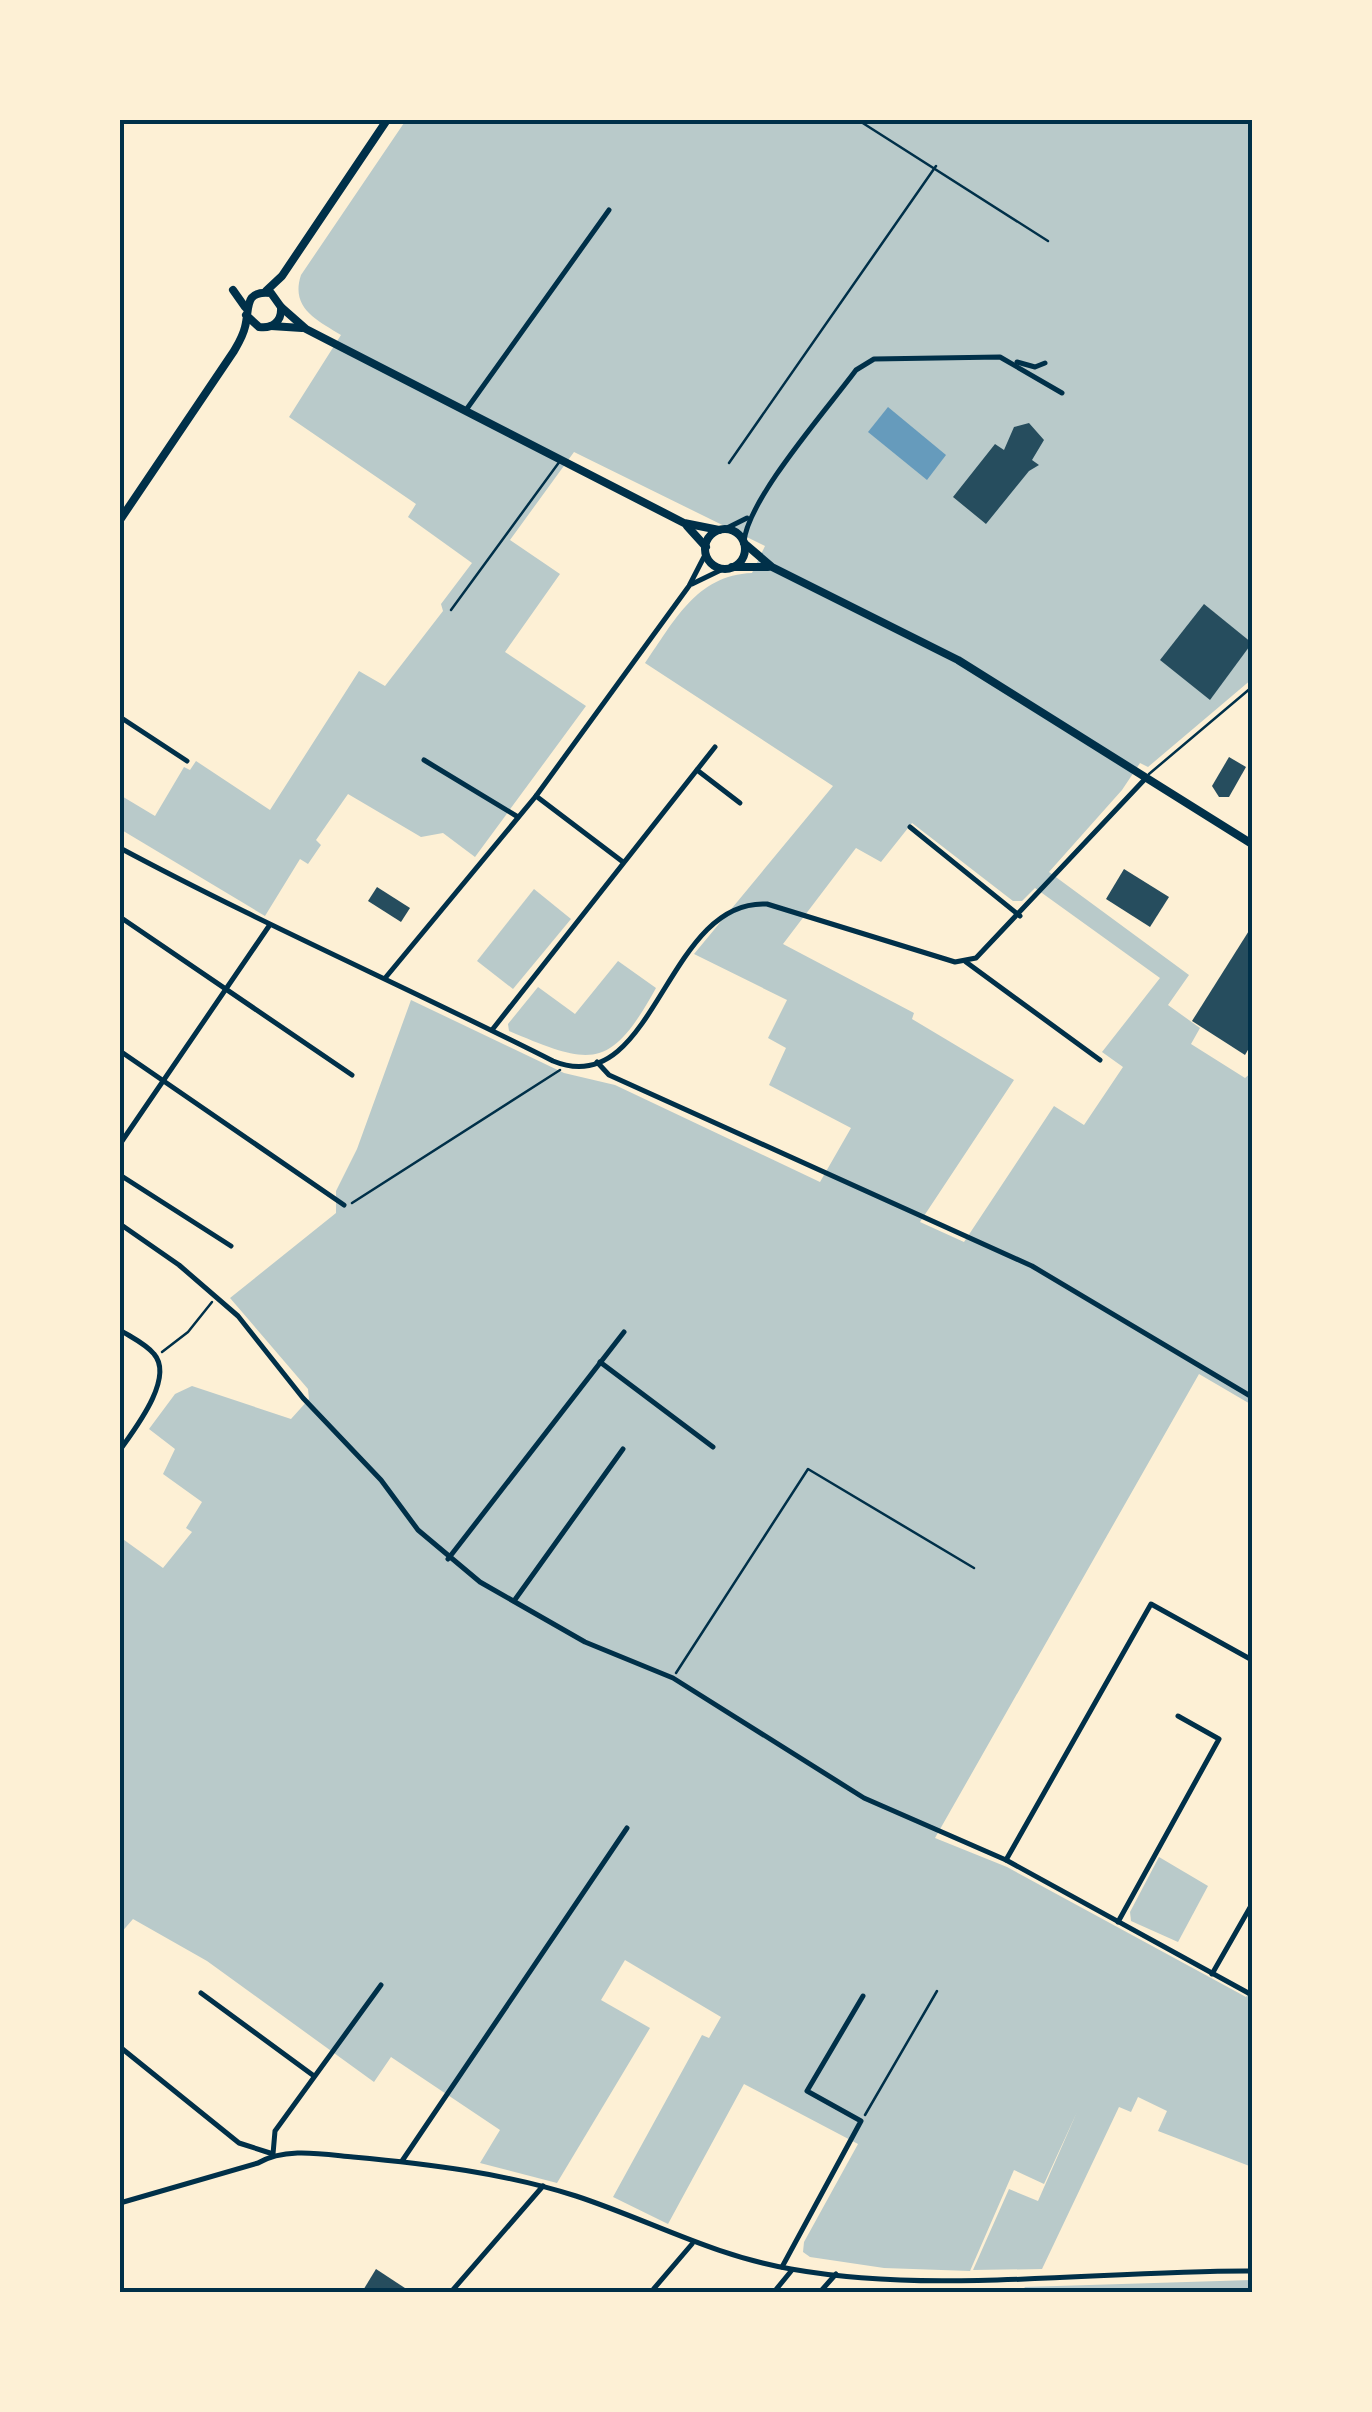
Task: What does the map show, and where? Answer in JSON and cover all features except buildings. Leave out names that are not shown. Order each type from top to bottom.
[{"type":"street","points":[[306,328],[254,325],[232,290],[254,295],[265,292],[282,276],[387,120]]},
{"type":"street","points":[[466,410],[609,210]]},
{"type":"street","points":[[234,351],[280,318],[282,276]]},
{"type":"street","points":[[265,292],[306,328],[684,524],[737,534],[772,567],[958,660],[1252,844]]},
{"type":"street","points":[[120,520],[234,351],[254,295]]},
{"type":"street","points":[[689,586],[743,558],[749,516],[856,370],[874,359],[965,356],[1034,367],[1046,364]]},
{"type":"street","points":[[1009,360],[1062,393]]},
{"type":"street","points":[[386,977],[536,796],[689,586],[706,550],[722,530],[749,516]]},
{"type":"street","points":[[684,524],[706,550],[710,562],[728,568],[772,567]]},
{"type":"street","points":[[120,717],[188,761]]},
{"type":"street","points":[[492,1030],[715,748]]},
{"type":"street","points":[[424,760],[518,818]]},
{"type":"street","points":[[698,770],[740,804]]},
{"type":"street","points":[[966,962],[984,953],[1020,916],[1143,778]]},
{"type":"street","points":[[536,796],[622,862]]},
{"type":"street","points":[[910,827],[1020,916]]},
{"type":"street","points":[[120,848],[269,926],[386,977],[566,1066],[597,1062],[635,1036],[701,935],[746,905],[766,904],[966,962],[1100,1060]]},
{"type":"street","points":[[120,917],[352,1075]]},
{"type":"street","points":[[120,1144],[269,926]]},
{"type":"street","points":[[120,1051],[344,1204]]},
{"type":"street","points":[[597,1062],[608,1076],[1032,1266],[1252,1397]]},
{"type":"street","points":[[120,1175],[232,1246]]},
{"type":"street","points":[[120,1224],[211,1290],[381,1480],[418,1530],[448,1558],[513,1602],[585,1642],[673,1678],[864,1798],[1006,1860],[1252,1995]]},
{"type":"street","points":[[120,1330],[156,1356],[158,1376],[151,1406],[120,1450]]},
{"type":"street","points":[[448,1558],[624,1332]]},
{"type":"street","points":[[600,1362],[713,1446]]},
{"type":"street","points":[[513,1602],[622,1449]]},
{"type":"street","points":[[1006,1860],[1152,1604],[1252,1660]]},
{"type":"street","points":[[1118,1922],[1218,1740],[1178,1716]]},
{"type":"street","points":[[402,2162],[628,1828]]},
{"type":"street","points":[[1212,1974],[1252,1904]]},
{"type":"street","points":[[273,2154],[275,2131],[381,1985]]},
{"type":"street","points":[[201,1993],[314,2076]]},
{"type":"street","points":[[782,2267],[861,2120],[806,2091],[863,1996]]},
{"type":"street","points":[[120,2048],[239,2143],[273,2154],[402,2162],[543,2186],[692,2244],[792,2270],[937,2280],[1252,2270]]},
{"type":"street","points":[[120,2203],[258,2163],[273,2154]]},
{"type":"street","points":[[451,2292],[543,2186]]},
{"type":"street","points":[[651,2292],[692,2244]]},
{"type":"street","points":[[774,2292],[792,2270]]},
{"type":"street","points":[[820,2292],[836,2274]]},
{"type":"lane","points":[[450,610],[561,460]]},
{"type":"lane","points":[[1143,778],[1252,688]]},
{"type":"path","points":[[858,120],[936,166],[1048,241]]},
{"type":"path","points":[[729,463],[936,166]]},
{"type":"path","points":[[344,1204],[466,1134],[566,1066]]},
{"type":"path","points":[[156,1356],[206,1313],[212,1303],[211,1290]]},
{"type":"path","points":[[673,1678],[808,1468],[974,1568]]},
{"type":"path","points":[[861,2120],[936,1991]]},
{"type":"shaded area","points":[[406,120],[1252,120],[1252,679],[1148,767],[1140,763],[1122,790],[1049,872],[1189,975],[1168,1005],[1200,1028],[1191,1044],[1245,1078],[1252,1072],[1252,1405],[1199,1374],[935,1838],[1007,1867],[1246,1997],[1252,1988],[1252,2167],[1158,2131],[1167,2111],[1138,2097],[1131,2112],[1119,2107],[1042,2269],[973,2270],[1009,2189],[1038,2201],[1077,2112],[1044,2184],[1014,2170],[970,2271],[884,2268],[810,2257],[803,2252],[804,2242],[858,2144],[744,2084],[668,2224],[613,2197],[702,2035],[709,2038],[721,2017],[625,1960],[601,2000],[650,2028],[557,2183],[480,2163],[500,2130],[391,2057],[374,2082],[207,1961],[133,1919],[120,1934],[120,1537],[163,1568],[192,1532],[186,1528],[202,1502],[163,1474],[175,1449],[149,1429],[175,1394],[192,1386],[291,1419],[309,1399],[308,1389],[230,1298],[336,1213],[336,1191],[357,1149],[411,1000],[564,1073],[615,1085],[820,1182],[851,1128],[769,1085],[786,1048],[768,1038],[787,1000],[694,954],[833,786],[645,663],[688,603],[716,582],[752,573],[765,546],[574,452],[510,540],[560,574],[505,652],[586,706],[475,857],[443,833],[421,837],[348,794],[316,840],[321,845],[308,864],[300,859],[265,916],[120,829],[120,795],[155,816],[184,767],[190,770],[196,761],[270,810],[359,671],[385,686],[443,611],[441,604],[472,563],[408,517],[416,504],[289,417],[341,335],[302,305],[301,275]],"holes":[[[912,823],[1013,901],[1022,901],[1035,888],[1160,978],[1102,1052],[1123,1067],[1084,1125],[1054,1106],[964,1242],[920,1222],[1014,1080],[912,1019],[914,1013],[783,944],[856,848],[881,862]]]},
{"type":"shaded area","points":[[534,889],[571,919],[513,989],[477,961]]},
{"type":"shaded area","points":[[618,961],[656,988],[625,1035],[611,1047],[596,1054],[580,1055],[509,1031],[508,1024],[538,987],[575,1014]]},
{"type":"shaded area","points":[[1159,1857],[1208,1886],[1178,1942],[1131,1921],[1130,1912]]},
{"type":"shaded area","points":[[1252,2280],[1252,2292],[1030,2292],[1024,2287]]},
{"type":"water","points":[[888,407],[946,455],[927,480],[868,432]]}]
